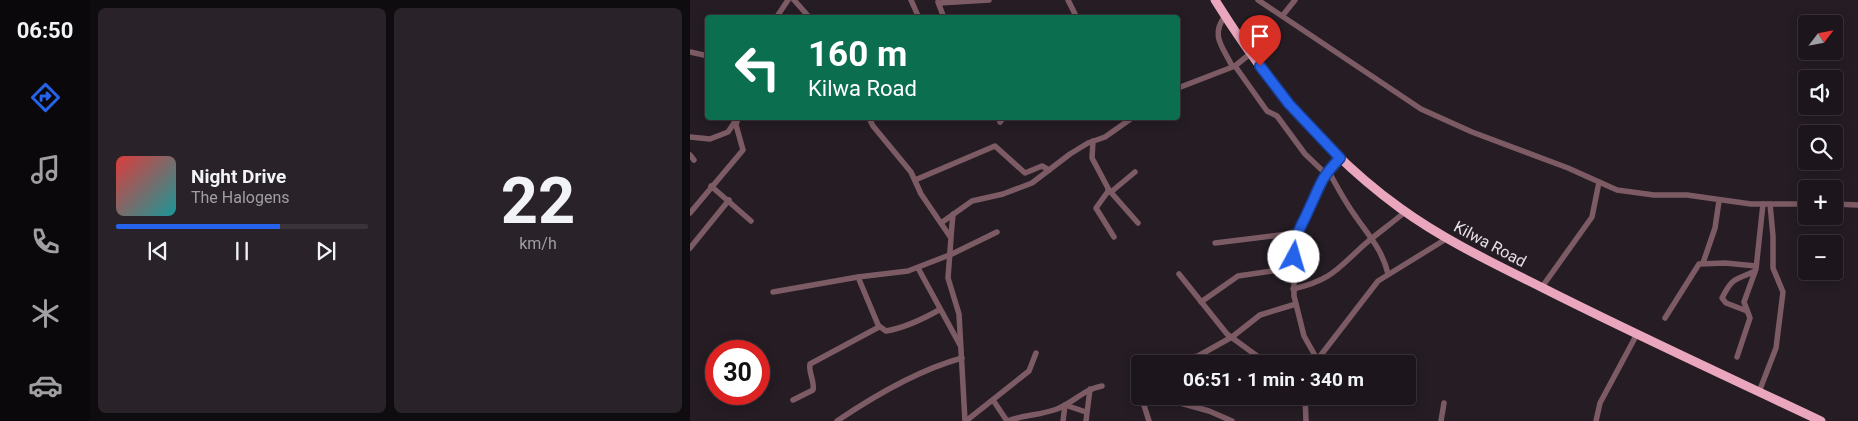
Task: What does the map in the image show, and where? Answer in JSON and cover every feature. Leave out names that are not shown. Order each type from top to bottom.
[{"type":"highway","name":"Kilwa Road","points":[[1215,0],[1289,104],[1340,158],[1405,212],[1446,239],[1542,288],[1821,421]]},
{"type":"street","points":[[778,15],[788,0]]},
{"type":"street","points":[[794,0],[807,15]]},
{"type":"street","points":[[911,0],[918,15]]},
{"type":"street","points":[[943,15],[938,2],[989,0]]},
{"type":"street","points":[[1068,0],[1076,15]]},
{"type":"street","points":[[1258,0],[1421,109],[1472,132],[1568,168],[1623,192],[1687,195],[1720,201],[1798,204]]},
{"type":"street","points":[[1283,15],[1295,0]]},
{"type":"street","points":[[1225,16],[1217,26],[1217,32],[1219,41],[1233,66],[1267,111],[1279,117],[1305,154],[1327,172],[1348,206],[1372,238],[1386,264],[1388,274]]},
{"type":"street","points":[[690,52],[705,55]]},
{"type":"street","points":[[1180,87],[1233,66],[1251,53]]},
{"type":"street","points":[[690,137],[710,139],[728,132],[737,120]]},
{"type":"street","points":[[690,213],[743,150],[736,125],[737,120]]},
{"type":"street","points":[[871,120],[907,166],[921,194],[952,238]]},
{"type":"street","points":[[941,223],[972,201],[1003,194],[1028,184],[1070,154],[1093,141],[1105,137],[1129,120]]},
{"type":"street","points":[[1093,141],[1092,158],[1110,190],[1138,223]]},
{"type":"street","points":[[915,180],[995,146],[999,147],[1025,173],[1042,166],[1049,170]]},
{"type":"street","points":[[1312,355],[1304,336],[1293,289],[1296,232],[1327,172],[1340,158]]},
{"type":"street","points":[[1114,237],[1096,208],[1110,190],[1135,172]]},
{"type":"street","points":[[1542,288],[1592,217],[1599,182]]},
{"type":"street","points":[[712,186],[751,221]]},
{"type":"street","points":[[690,248],[729,200]]},
{"type":"street","points":[[1665,318],[1696,267],[1703,262],[1715,228],[1720,201]]},
{"type":"street","points":[[1737,357],[1750,318],[1744,302],[1756,268],[1766,204]]},
{"type":"street","points":[[1759,392],[1778,340],[1783,292],[1773,268],[1773,236],[1766,204]]},
{"type":"street","points":[[1843,204],[1858,205]]},
{"type":"street","points":[[1293,289],[1318,283],[1336,272],[1372,238],[1405,212]]},
{"type":"street","points":[[953,214],[952,254],[948,278],[959,314],[966,421]]},
{"type":"street","points":[[773,292],[858,277],[908,271],[952,254],[997,232]]},
{"type":"street","points":[[1215,244],[1296,232]]},
{"type":"street","points":[[1320,355],[1378,281],[1446,239]]},
{"type":"street","points":[[1703,262],[1756,268]]},
{"type":"street","points":[[918,268],[960,347]]},
{"type":"street","points":[[1201,302],[1238,276],[1293,268]]},
{"type":"street","points":[[1747,312],[1726,303],[1722,298],[1731,282],[1756,268]]},
{"type":"street","points":[[1179,274],[1232,337],[1256,355]]},
{"type":"street","points":[[858,277],[879,326],[886,332],[917,321],[939,310]]},
{"type":"street","points":[[1198,355],[1232,337],[1260,315],[1296,304]]},
{"type":"street","points":[[793,400],[813,390],[814,380],[809,368],[810,364],[879,326]]},
{"type":"street","points":[[1596,421],[1600,403],[1637,334]]},
{"type":"street","points":[[966,421],[1029,370],[1033,365],[1036,353]]},
{"type":"street","points":[[837,421],[874,396],[943,364],[962,358]]},
{"type":"street","points":[[993,400],[1007,421],[1021,416],[1049,411],[1065,405],[1090,389],[1102,386]]},
{"type":"street","points":[[1086,421],[1090,389]]},
{"type":"street","points":[[1440,421],[1444,403]]},
{"type":"street","points":[[1065,405],[1086,412]]},
{"type":"street","points":[[1063,421],[1065,405]]},
{"type":"street","points":[[1144,405],[1149,421]]},
{"type":"street","points":[[1186,405],[1232,421]]},
{"type":"street","points":[[1305,405],[1306,421]]},
{"type":"street","points":[[975,415],[979,421]]},
{"type":"route","points":[[1260,66],[1289,104],[1340,158],[1320,180],[1310,208],[1296,232],[1294,257]]}]
